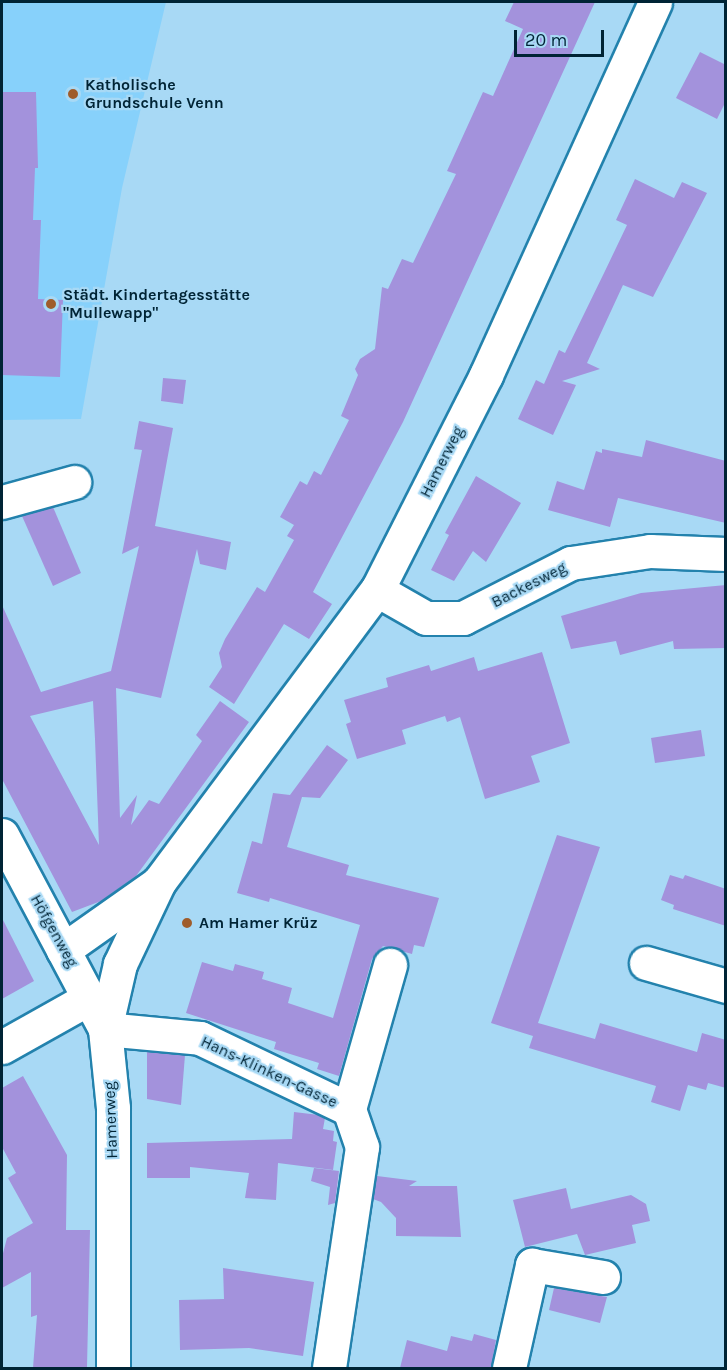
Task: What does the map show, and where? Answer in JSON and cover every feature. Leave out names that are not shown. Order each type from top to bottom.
[{"type":"street","name":"Hamerweg","points":[[113,1368],[112,1108],[105,1029],[120,964],[159,882],[377,590],[486,375],[655,2]]},
{"type":"street","points":[[2,502],[74,482]]},
{"type":"street","name":"Backesweg","points":[[377,590],[426,618],[463,618],[571,563],[650,551],[726,554]]},
{"type":"street","name":"Höfgenweg","points":[[2,835],[63,950],[91,997],[105,1029]]},
{"type":"street","name":"Hamerweg","points":[[63,950],[159,882]]},
{"type":"street","points":[[646,963],[726,986]]},
{"type":"street","points":[[348,1109],[390,965]]},
{"type":"street","points":[[2,1047],[91,997]]},
{"type":"street","name":"Hans-Klinken-Gasse","points":[[105,1029],[200,1038],[348,1109],[362,1147],[329,1368]]},
{"type":"street","points":[[509,1368],[532,1265],[603,1277]]},
{"type":"shaded area","points":[[2,2],[166,2],[122,188],[81,419],[2,420]]},
{"type":"building","points":[[514,2],[595,2],[403,422],[313,592],[332,604],[309,639],[284,624],[234,704],[209,687],[222,667],[219,653],[257,587],[265,592],[294,540],[287,536],[294,525],[280,517],[300,481],[307,485],[314,471],[321,475],[349,420],[341,416],[358,375],[355,369],[360,359],[375,349],[382,287],[388,289],[402,259],[413,263],[456,174],[447,171],[483,92],[493,96],[523,29],[505,21]]},
{"type":"building","points":[[700,52],[726,65],[726,101],[717,119],[676,98]]},
{"type":"building","points":[[2,92],[36,92],[38,168],[35,168],[33,220],[41,220],[38,299],[63,300],[60,377],[2,375]]},
{"type":"building","points":[[635,179],[674,198],[682,182],[707,193],[653,297],[623,285],[587,363],[600,369],[562,381],[576,385],[553,435],[518,419],[536,380],[544,384],[559,350],[565,353],[605,271],[627,225],[616,220]]},
{"type":"building","points":[[163,378],[186,380],[183,404],[161,401]]},
{"type":"building","points":[[139,421],[173,428],[155,526],[231,542],[226,570],[200,564],[197,549],[161,698],[116,688],[120,818],[137,795],[131,825],[149,800],[159,804],[202,741],[196,735],[220,701],[249,722],[136,876],[101,901],[72,912],[2,779],[2,605],[41,692],[111,671],[139,546],[122,554],[142,450],[134,449]],"holes":[[[93,701],[99,845],[30,716]]]},
{"type":"building","points":[[646,440],[726,461],[726,523],[618,498],[610,527],[548,510],[557,481],[584,490],[596,451],[602,453],[602,449],[642,457]]},
{"type":"building","points":[[476,476],[521,503],[486,562],[473,551],[454,581],[431,570],[449,535],[445,533]]},
{"type":"building","points":[[53,507],[81,573],[53,586],[22,516]]},
{"type":"building","points":[[726,585],[726,648],[674,649],[673,641],[620,655],[616,641],[571,649],[561,616],[641,593]]},
{"type":"building","points":[[542,652],[570,743],[531,756],[540,782],[485,799],[460,717],[447,722],[445,716],[402,730],[406,744],[357,759],[346,724],[351,722],[344,700],[388,687],[386,678],[429,665],[431,671],[474,657],[478,671]]},
{"type":"building","points":[[701,730],[705,756],[655,763],[651,738]]},
{"type":"building","points":[[327,745],[348,760],[320,798],[302,797],[287,847],[349,865],[346,875],[439,898],[424,947],[414,945],[412,954],[383,946],[372,959],[339,1076],[317,1069],[319,1063],[274,1049],[276,1042],[186,1013],[202,962],[233,971],[235,964],[264,972],[262,979],[292,988],[288,1003],[333,1018],[360,925],[270,898],[269,902],[237,893],[252,841],[262,844],[273,793],[290,795]]},
{"type":"building","points":[[557,835],[600,847],[538,1023],[595,1039],[600,1023],[697,1052],[702,1033],[726,1040],[726,1088],[708,1083],[706,1090],[688,1085],[680,1111],[651,1102],[656,1086],[529,1048],[533,1036],[491,1023]]},
{"type":"building","points":[[670,875],[683,879],[685,875],[726,889],[726,926],[673,909],[674,905],[661,900]]},
{"type":"building","points":[[2,918],[34,981],[2,999]]},
{"type":"building","points":[[147,1052],[185,1055],[181,1105],[147,1099]]},
{"type":"building","points":[[23,1076],[67,1155],[66,1230],[90,1230],[87,1368],[33,1368],[37,1315],[31,1317],[31,1272],[2,1288],[2,1257],[7,1238],[33,1223],[8,1178],[16,1173],[2,1147],[2,1088]]},
{"type":"building","points":[[294,1112],[319,1115],[325,1118],[323,1129],[334,1131],[333,1141],[337,1142],[333,1170],[278,1163],[276,1200],[245,1198],[249,1173],[190,1167],[190,1178],[147,1178],[147,1143],[292,1139]]},
{"type":"building","points":[[314,1168],[339,1171],[335,1203],[328,1205],[330,1187],[311,1181]]},
{"type":"building","points":[[377,1176],[417,1181],[409,1186],[457,1186],[461,1237],[396,1236],[396,1218],[381,1202],[373,1199]]},
{"type":"building","points":[[566,1188],[571,1209],[631,1195],[646,1204],[650,1221],[632,1225],[636,1243],[585,1255],[577,1234],[525,1247],[513,1200]]},
{"type":"building","points":[[223,1268],[314,1282],[303,1356],[249,1348],[180,1350],[179,1300],[224,1299]]},
{"type":"building","points":[[554,1288],[607,1297],[600,1323],[549,1310]]},
{"type":"building","points":[[474,1334],[496,1340],[491,1368],[400,1368],[407,1340],[447,1351],[451,1336],[472,1341]]},
{"type":"place","name":"Katholische Grundschule Venn","points":[[73,94]]},
{"type":"place","name":"Städt. Kindertagesstätte \"Mullewapp\"","points":[[51,304]]},
{"type":"place","name":"Am Hamer Krüz","points":[[187,923]]}]
